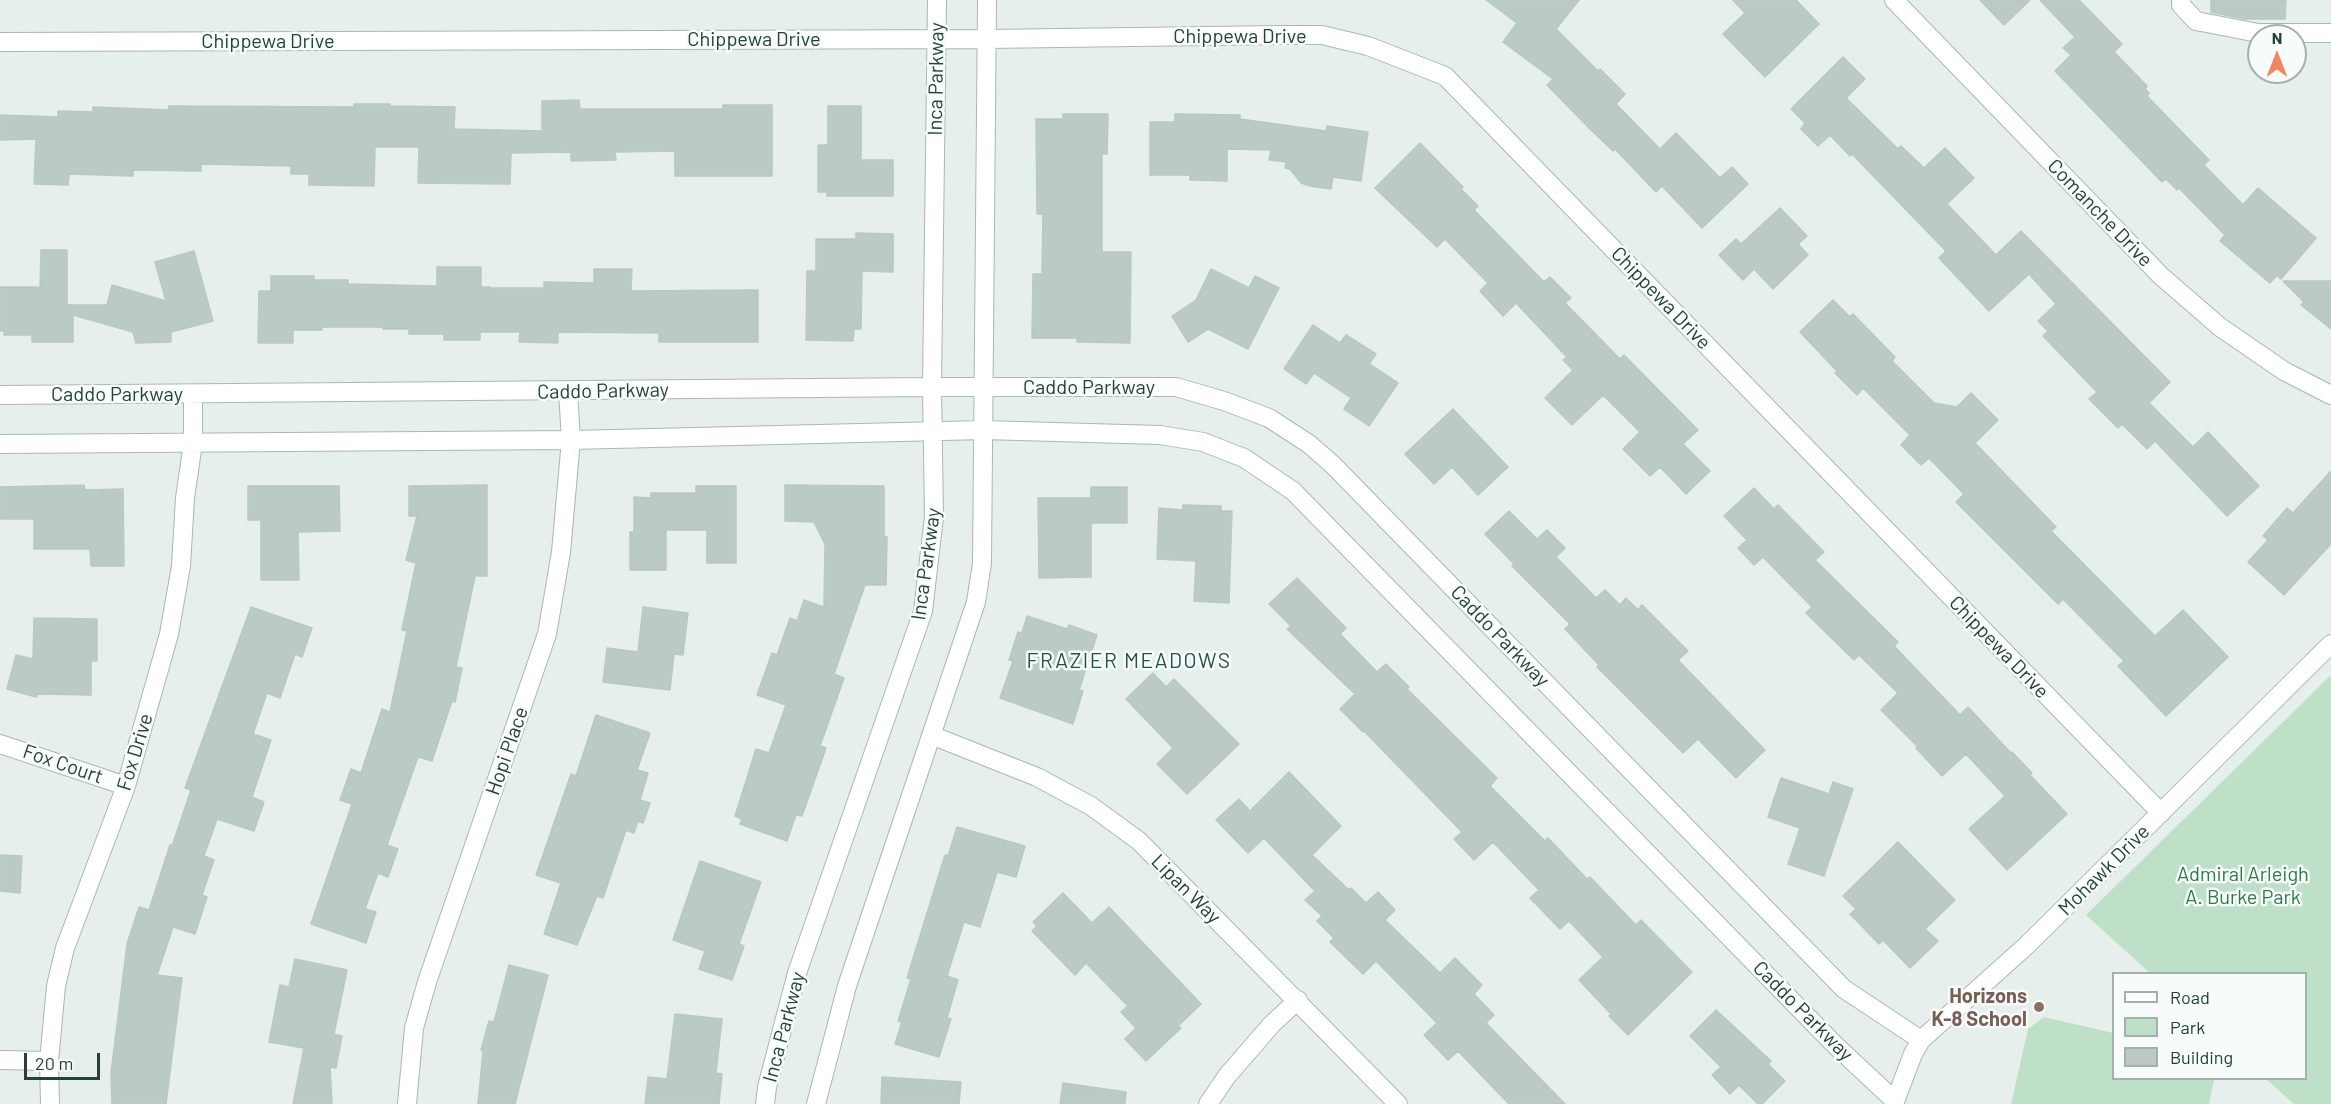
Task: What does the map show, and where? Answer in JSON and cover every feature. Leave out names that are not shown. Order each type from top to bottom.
[{"type":"street","name":"Inca Parkway","points":[[765,1104],[767,1087],[797,973],[923,611],[934,517],[932,387],[937,0]]},
{"type":"street","points":[[816,1104],[847,986],[976,602],[983,555],[987,0]]},
{"type":"street","name":"Comanche Drive","points":[[1894,0],[2161,276],[2220,327],[2284,371],[2331,395]]},
{"type":"street","points":[[2181,0],[2181,5],[2196,21],[2258,33],[2331,33]]},
{"type":"street","name":"Chippewa Drive","points":[[0,42],[987,39],[1322,35],[1368,46],[1444,76],[2161,813]]},
{"type":"street","name":"Caddo Parkway","points":[[0,395],[1176,387],[1224,401],[1269,418],[1309,444],[1341,473],[1844,989],[1921,1040]]},
{"type":"street","name":"Hopi Place","points":[[407,1104],[406,1089],[414,1028],[427,982],[547,634],[561,552],[571,440],[568,391]]},
{"type":"street","name":"Fox Drive","points":[[50,1104],[49,1061],[56,986],[65,948],[126,786],[169,634],[181,566],[185,498],[193,443],[193,394]]},
{"type":"street","name":"Caddo Parkway","points":[[0,444],[571,440],[934,430],[1160,435],[1203,442],[1244,458],[1293,491],[1835,1045],[1894,1102]]},
{"type":"street","name":"Mohawk Drive","points":[[1894,1102],[1921,1040],[2026,946],[2331,645]]},
{"type":"street","name":"Lipan Way","points":[[931,735],[1037,777],[1090,806],[1139,841],[1398,1104]]},
{"type":"street","name":"Fox Court","points":[[0,744],[126,786]]},
{"type":"street","points":[[1209,1104],[1227,1076],[1272,1024],[1298,1000]]},
{"type":"street","points":[[0,1060],[49,1061]]},
{"type":"green space","name":"Admiral Arleigh A. Burke Park","points":[[2331,675],[2331,1104],[2294,1104],[2267,1080],[2307,1080],[2307,972],[2149,972],[2086,915]]},
{"type":"green space","points":[[2044,1017],[2112,1033],[2112,1080],[2214,1080],[2209,1104],[2011,1104],[2028,1029]]},
{"type":"building","points":[[1486,0],[1579,0],[1556,29],[1625,94],[1616,104],[1660,149],[1676,133],[1720,178],[1732,167],[1748,184],[1702,228],[1662,186],[1656,192],[1615,149],[1613,151],[1589,128],[1547,85],[1553,79],[1503,42],[1517,23]]},
{"type":"building","points":[[1733,0],[1796,0],[1819,24],[1765,77],[1723,34],[1745,13]]},
{"type":"building","points":[[1980,0],[2030,0],[2004,25]]},
{"type":"building","points":[[2040,0],[2079,0],[2122,44],[2114,52],[2147,86],[2145,89],[2149,93],[2147,96],[2209,160],[2204,165],[2243,205],[2258,188],[2316,238],[2281,279],[2277,275],[2270,283],[2220,241],[2225,235],[2179,188],[2177,190],[2166,179],[2162,182],[2055,71],[2071,55],[2063,48],[2075,37]]},
{"type":"building","points":[[2211,0],[2286,0],[2285,19],[2244,19],[2211,12]]},
{"type":"building","points":[[1843,57],[1865,79],[1846,98],[1898,149],[1901,146],[1924,168],[1945,148],[1974,178],[1947,204],[1996,255],[2021,231],[2170,382],[2149,403],[2193,447],[2208,432],[2259,486],[2227,516],[2155,441],[2147,449],[2122,424],[2118,428],[2089,399],[2097,392],[2043,336],[2048,331],[2038,321],[2056,304],[2029,274],[1989,311],[1939,258],[1946,251],[1852,154],[1850,156],[1830,135],[1818,146],[1801,129],[1805,123],[1791,109]]},
{"type":"building","points":[[579,100],[580,109],[723,109],[723,105],[772,105],[772,176],[675,176],[675,151],[615,152],[616,160],[571,161],[571,152],[511,153],[510,184],[418,183],[419,147],[375,147],[374,186],[309,185],[309,174],[291,174],[291,166],[201,164],[201,171],[133,170],[133,176],[69,174],[68,185],[34,184],[36,139],[0,140],[0,115],[58,117],[58,111],[93,112],[93,107],[169,110],[169,106],[354,107],[354,104],[390,104],[390,106],[455,107],[454,129],[542,131],[542,101]]},
{"type":"building","points":[[828,106],[861,106],[861,160],[893,160],[893,196],[827,196],[827,192],[818,192],[818,145],[828,145]]},
{"type":"building","points":[[1063,114],[1108,114],[1107,154],[1102,154],[1102,252],[1131,252],[1130,343],[1077,342],[1077,338],[1032,338],[1033,274],[1042,274],[1043,214],[1037,214],[1036,119],[1063,119]]},
{"type":"building","points":[[1175,114],[1240,115],[1240,119],[1326,131],[1327,126],[1368,132],[1361,181],[1333,177],[1331,189],[1301,183],[1290,169],[1285,168],[1286,162],[1269,160],[1271,150],[1227,149],[1227,181],[1190,180],[1190,175],[1150,175],[1150,122],[1175,122]]},
{"type":"building","points":[[1420,143],[1463,187],[1461,189],[1478,206],[1474,210],[1544,282],[1550,277],[1571,298],[1565,303],[1620,359],[1624,355],[1698,430],[1683,444],[1710,471],[1686,494],[1660,467],[1650,476],[1623,449],[1640,432],[1603,395],[1572,425],[1545,398],[1573,370],[1563,360],[1567,357],[1516,303],[1503,316],[1480,291],[1488,283],[1445,239],[1437,247],[1375,188]]},
{"type":"building","points":[[1780,208],[1807,236],[1798,244],[1808,255],[1773,289],[1754,269],[1743,280],[1719,255],[1736,239],[1741,244]]},
{"type":"building","points":[[856,233],[893,234],[893,272],[862,271],[861,329],[854,329],[853,341],[806,340],[807,271],[816,271],[816,239],[856,239]]},
{"type":"building","points":[[41,250],[67,250],[67,305],[107,305],[112,285],[166,301],[155,262],[194,251],[213,321],[171,332],[171,342],[136,343],[133,332],[73,315],[73,342],[32,342],[32,335],[4,335],[4,331],[0,331],[0,287],[40,287]]},
{"type":"building","points":[[437,267],[481,267],[481,287],[490,288],[544,288],[544,282],[594,283],[594,269],[632,269],[631,291],[758,290],[758,342],[659,342],[659,333],[558,332],[558,343],[519,342],[520,332],[480,332],[480,340],[444,340],[444,334],[409,334],[409,329],[322,327],[322,330],[293,330],[293,343],[258,343],[259,291],[271,291],[271,276],[314,276],[314,280],[348,280],[348,284],[437,286]]},
{"type":"building","points":[[1211,269],[1249,288],[1255,276],[1279,288],[1248,349],[1208,329],[1188,342],[1172,316],[1196,300]]},
{"type":"building","points":[[2283,281],[2331,281],[2331,329],[2301,305],[2304,302]]},
{"type":"building","points":[[1833,300],[1850,317],[1853,314],[1895,357],[1892,361],[1934,403],[1957,407],[1971,393],[1998,420],[1975,443],[2056,527],[2051,531],[2155,636],[2183,610],[2228,657],[2166,716],[2118,666],[2124,661],[2063,599],[2058,604],[1956,502],[1964,494],[1929,458],[1921,465],[1901,445],[1910,435],[1863,388],[1857,395],[1800,332]]},
{"type":"building","points":[[1313,325],[1340,343],[1346,335],[1376,354],[1369,364],[1398,383],[1369,426],[1344,409],[1351,398],[1314,373],[1306,384],[1284,369]]},
{"type":"building","points":[[1453,409],[1508,467],[1478,495],[1452,467],[1434,484],[1405,454]]},
{"type":"building","points":[[2331,471],[2331,544],[2284,595],[2248,562],[2268,540],[2263,536],[2287,508],[2293,513]]},
{"type":"building","points":[[84,485],[85,490],[123,489],[124,566],[91,566],[90,549],[34,549],[34,519],[0,519],[0,487]]},
{"type":"building","points":[[487,485],[487,576],[475,576],[456,667],[462,668],[455,702],[452,701],[432,761],[418,757],[387,845],[398,849],[388,877],[378,873],[365,909],[376,912],[366,943],[311,924],[352,804],[340,800],[351,769],[361,773],[382,709],[390,712],[407,631],[402,630],[416,563],[406,560],[417,516],[409,516],[409,486]]},
{"type":"building","points":[[785,485],[884,486],[884,537],[887,537],[886,585],[865,585],[834,674],[844,678],[820,746],[826,748],[802,816],[796,815],[787,841],[740,824],[742,819],[735,816],[756,749],[769,753],[786,705],[757,695],[772,653],[777,655],[790,618],[797,621],[804,600],[824,607],[825,544],[814,522],[785,521]]},
{"type":"building","points":[[248,486],[339,486],[340,531],[298,532],[299,580],[261,580],[261,520],[248,520]]},
{"type":"building","points":[[696,486],[736,486],[736,563],[707,563],[707,530],[666,530],[666,570],[630,570],[630,532],[634,532],[634,497],[651,498],[651,493],[696,493]]},
{"type":"building","points":[[1091,487],[1127,487],[1127,523],[1091,523],[1091,577],[1039,578],[1038,498],[1091,498]]},
{"type":"building","points":[[1754,488],[1774,509],[1778,505],[1824,552],[1815,560],[1898,642],[1894,646],[1960,715],[1968,707],[2032,773],[2030,775],[2067,814],[2007,870],[1969,829],[2005,796],[1966,754],[1942,776],[1916,748],[1918,747],[1881,710],[1898,693],[1859,655],[1854,660],[1806,613],[1812,607],[1763,557],[1754,565],[1738,548],[1747,540],[1724,516]]},
{"type":"building","points":[[1183,505],[1221,506],[1221,511],[1232,511],[1229,603],[1194,601],[1196,561],[1157,559],[1159,508],[1183,510]]},
{"type":"building","points":[[1509,511],[1537,539],[1547,530],[1565,548],[1556,557],[1596,598],[1605,590],[1620,605],[1626,598],[1638,610],[1642,605],[1688,651],[1678,660],[1765,750],[1736,778],[1698,739],[1683,753],[1597,667],[1599,665],[1565,629],[1570,624],[1512,566],[1514,564],[1485,534]]},
{"type":"building","points":[[1297,578],[1346,628],[1340,634],[1377,672],[1386,664],[1409,687],[1407,689],[1497,778],[1490,786],[1545,841],[1548,838],[1636,925],[1641,920],[1692,972],[1628,1035],[1579,980],[1603,957],[1569,921],[1560,929],[1530,898],[1539,890],[1493,842],[1474,860],[1454,839],[1462,832],[1340,709],[1355,694],[1287,629],[1291,626],[1269,604]]},
{"type":"building","points":[[251,607],[312,628],[302,657],[295,654],[280,698],[267,693],[253,734],[271,740],[252,797],[264,802],[254,831],[217,819],[204,856],[214,860],[202,895],[207,897],[195,934],[173,927],[157,975],[182,978],[166,1104],[112,1104],[111,1073],[127,944],[139,907],[149,910],[191,790],[185,788]]},
{"type":"building","points":[[643,607],[688,613],[683,655],[674,654],[670,690],[603,682],[607,648],[638,652]]},
{"type":"building","points":[[1027,616],[1067,629],[1069,625],[1097,635],[1079,690],[1083,691],[1073,724],[1000,698],[1013,661],[1009,660],[1018,632],[1022,633]]},
{"type":"building","points":[[34,618],[97,619],[97,661],[91,661],[91,695],[38,694],[36,697],[7,689],[16,655],[33,659]]},
{"type":"building","points":[[1153,673],[1166,687],[1174,679],[1239,744],[1187,794],[1157,764],[1173,748],[1126,699]]},
{"type":"building","points":[[596,715],[650,733],[637,770],[648,773],[640,800],[650,803],[643,823],[638,821],[634,833],[626,830],[603,898],[597,896],[577,945],[544,934],[561,883],[536,875],[571,774],[576,776]]},
{"type":"building","points":[[1289,772],[1341,826],[1312,855],[1366,903],[1378,892],[1395,910],[1385,920],[1440,973],[1455,958],[1482,985],[1474,994],[1494,1015],[1486,1023],[1565,1104],[1509,1104],[1458,1051],[1448,1060],[1424,1035],[1437,1023],[1376,961],[1363,974],[1330,942],[1334,938],[1317,921],[1322,916],[1305,900],[1315,891],[1264,838],[1248,853],[1216,820],[1239,799],[1250,811]]},
{"type":"building","points":[[1781,778],[1829,794],[1833,782],[1853,789],[1824,876],[1788,864],[1800,828],[1768,817]]},
{"type":"building","points":[[957,827],[1025,846],[1016,877],[997,872],[980,927],[964,922],[947,976],[958,980],[947,1018],[951,1019],[939,1057],[895,1044],[902,1022],[898,1021],[911,979],[907,978],[945,855],[948,856]]},
{"type":"building","points":[[1898,842],[1955,900],[1925,929],[1938,941],[1910,968],[1883,940],[1879,944],[1850,914],[1856,909],[1843,896]]},
{"type":"building","points":[[0,855],[22,856],[20,893],[0,891]]},
{"type":"building","points":[[700,861],[761,882],[739,944],[744,946],[732,980],[699,969],[705,951],[673,940]]},
{"type":"building","points":[[1063,893],[1092,923],[1109,907],[1201,1004],[1178,1026],[1181,1028],[1146,1061],[1125,1039],[1136,1028],[1121,1012],[1128,1006],[1086,963],[1075,975],[1032,931],[1037,926],[1033,922]]},
{"type":"building","points":[[295,959],[347,970],[334,1034],[342,1036],[336,1068],[330,1067],[332,1104],[293,1104],[304,1048],[269,1042],[280,985],[289,987]]},
{"type":"building","points":[[509,965],[548,975],[515,1104],[478,1104],[483,1051],[481,1050],[489,1021],[494,1022]]},
{"type":"building","points":[[1716,1010],[1771,1061],[1768,1064],[1785,1081],[1762,1104],[1758,1104],[1739,1085],[1730,1094],[1712,1075],[1721,1067],[1690,1036]]},
{"type":"building","points":[[675,1014],[722,1019],[716,1073],[722,1074],[719,1104],[645,1104],[648,1077],[667,1079]]},
{"type":"building","points":[[882,1077],[961,1082],[959,1104],[881,1104]]},
{"type":"building","points":[[1063,1083],[1126,1092],[1125,1104],[1060,1104]]},
{"type":"place","name":"Horizons K-8 School","points":[[2039,1007]]},
{"type":"district","name":"FRAZIER MEADOWS","points":[[1129,661]]}]
